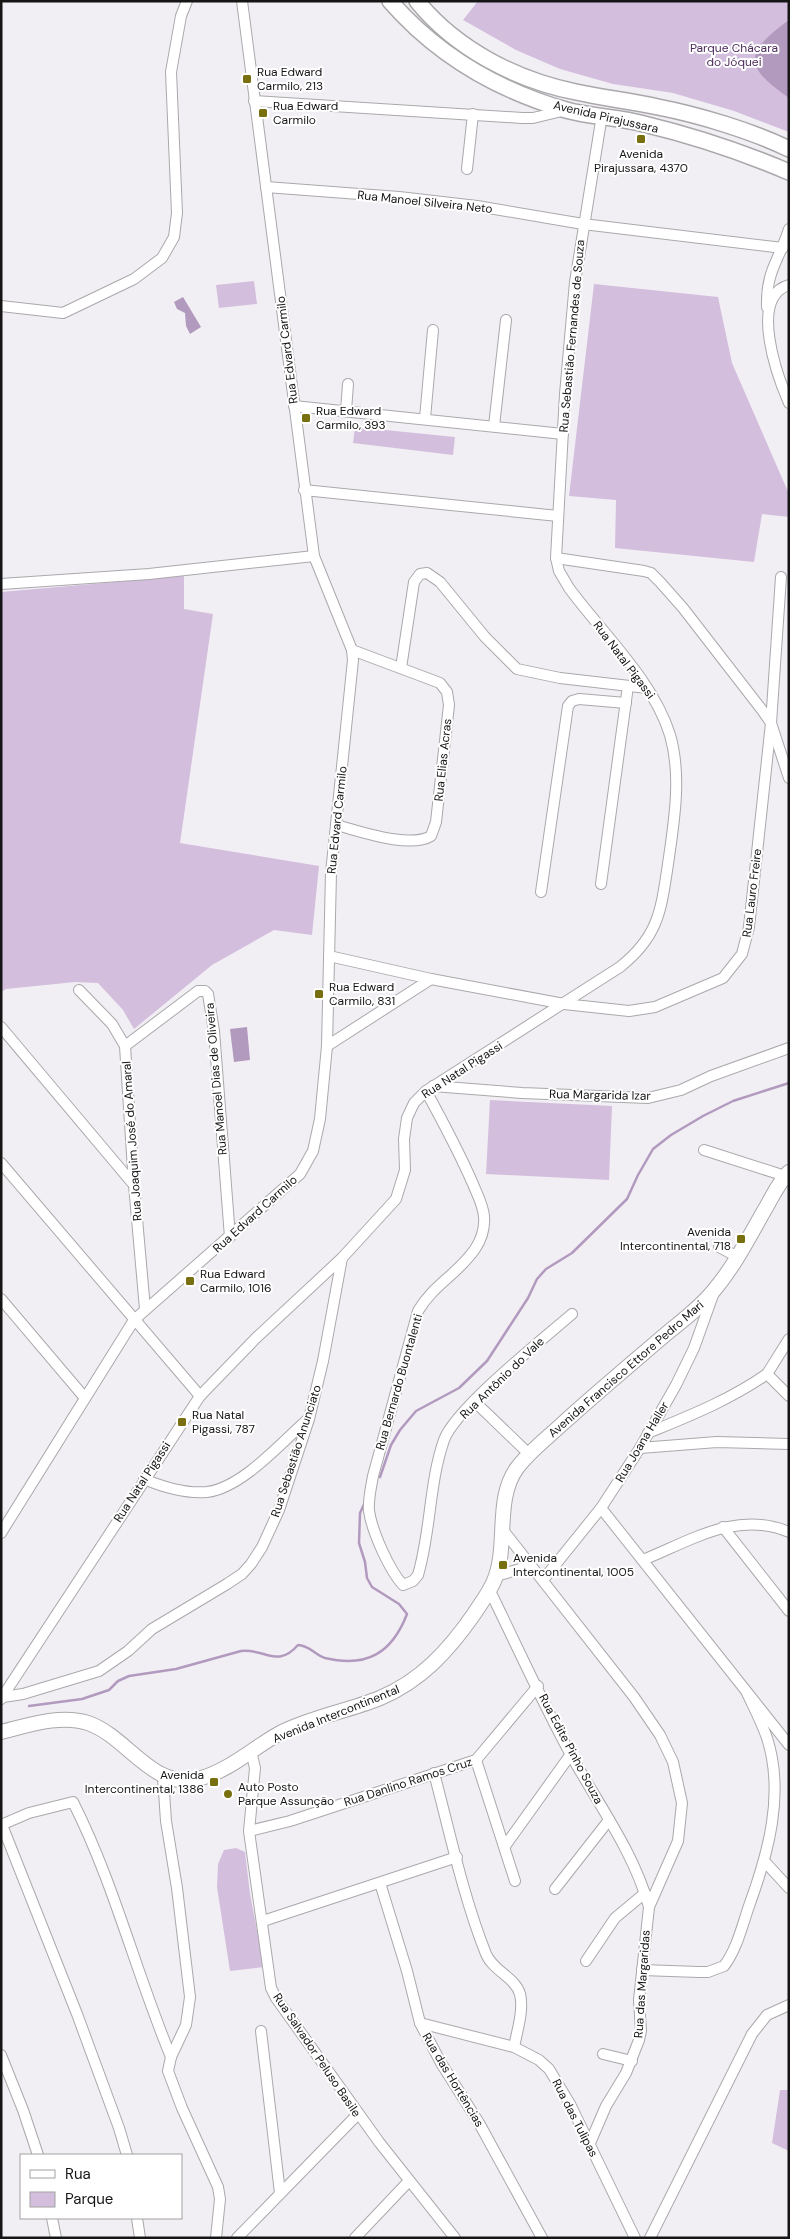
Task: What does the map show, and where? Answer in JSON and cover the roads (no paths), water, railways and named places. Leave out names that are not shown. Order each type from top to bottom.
[{"type":"main road","name":"Avenida Pirajussara","points":[[390,1],[428,39],[451,58],[512,91],[567,110],[644,124],[743,153],[789,172]]},
{"type":"main road","name":"Avenida Pirajussara","points":[[417,4],[437,24],[470,48],[524,77],[577,93],[626,100],[688,114],[777,143],[789,149]]},
{"type":"street","points":[[1,306],[63,312],[134,279],[162,258],[174,237],[177,213],[171,72],[181,16],[187,1]]},
{"type":"street","name":"Rua Edvard Carmilo","points":[[1,1533],[134,1320],[294,1180],[309,1160],[320,1119],[327,1046],[331,873],[354,660],[352,650],[314,556],[242,1]]},
{"type":"street","points":[[254,101],[533,118],[567,110]]},
{"type":"street","points":[[467,169],[472,114]]},
{"type":"street","name":"Rua Sebastião Fernandes de Souza","points":[[556,558],[563,434],[575,282],[602,115]]},
{"type":"street","name":"Rua Manoel Silveira Neto","points":[[266,187],[477,206],[583,224],[786,251]]},
{"type":"street","points":[[789,229],[786,251],[774,261],[769,278],[768,318],[774,362],[789,403]]},
{"type":"street","points":[[768,318],[775,294],[789,285]]},
{"type":"street","points":[[494,426],[506,320]]},
{"type":"street","points":[[425,418],[433,330]]},
{"type":"street","points":[[346,411],[348,384]]},
{"type":"street","points":[[294,406],[425,418],[563,434]]},
{"type":"street","points":[[304,490],[558,516]]},
{"type":"street","points":[[1,584],[149,574],[314,556]]},
{"type":"street","points":[[556,558],[651,574],[684,608],[771,723],[789,778]]},
{"type":"street","name":"Rua Natal Pigassi","points":[[2,1698],[200,1396],[256,1338],[342,1258],[396,1199],[405,1170],[404,1140],[407,1118],[414,1103],[429,1089],[620,967],[639,950],[653,932],[662,902],[674,820],[675,767],[670,736],[664,719],[647,688],[569,588],[559,571],[556,558]]},
{"type":"street","points":[[401,668],[414,582],[420,574],[427,573],[440,582],[485,637],[517,669],[532,674],[647,688]]},
{"type":"street","name":"Rua Lauro Freire","points":[[329,956],[431,979],[564,1004],[629,1011],[655,1007],[723,978],[737,963],[742,954],[749,927],[771,723],[781,576]]},
{"type":"street","name":"Rua Elias Acras","points":[[336,825],[404,840],[426,839],[431,836],[434,830],[448,697],[445,688],[440,683],[352,650]]},
{"type":"street","points":[[601,884],[628,686]]},
{"type":"street","points":[[541,892],[568,706],[572,701],[579,699],[626,703]]},
{"type":"street","points":[[327,1046],[431,979]]},
{"type":"street","name":"Rua Joaquim José do Amaral","points":[[79,990],[112,1024],[125,1046],[134,1185],[146,1310]]},
{"type":"street","name":"Rua Manoel Dias de Oliveira","points":[[125,1046],[198,991],[205,991],[208,994],[213,1024],[230,1237]]},
{"type":"street","points":[[1,1027],[134,1185]]},
{"type":"street","name":"Rua Margarida Izar","points":[[429,1089],[648,1098],[681,1090],[711,1076],[789,1048]]},
{"type":"street","name":"Rua Bernardo Buontalenti","points":[[401,1583],[372,1523],[369,1502],[373,1476],[418,1311],[434,1288],[468,1258],[481,1239],[484,1224],[481,1203],[429,1089]]},
{"type":"street","points":[[704,1150],[787,1176]]},
{"type":"street","points":[[1,1163],[200,1396]]},
{"type":"street","name":"Avenida Francisco Ettore Pedro Mari","points":[[503,1546],[506,1502],[512,1477],[529,1454],[694,1311],[715,1290],[738,1257],[787,1176]]},
{"type":"street","points":[[719,1247],[738,1257]]},
{"type":"street","name":"Rua Sebastião Anunciato","points":[[2,1698],[23,1694],[99,1671],[128,1651],[161,1622],[242,1574],[262,1547],[279,1510],[309,1419],[323,1361],[342,1258]]},
{"type":"street","name":"Rua Joana Haller","points":[[543,1580],[601,1508],[640,1448],[694,1348],[715,1290]]},
{"type":"street","points":[[1,1299],[85,1398]]},
{"type":"street","name":"Rua Antônio do Vale","points":[[401,1583],[405,1586],[410,1584],[418,1575],[444,1441],[450,1429],[474,1401],[572,1314]]},
{"type":"street","points":[[648,1434],[746,1389],[767,1374],[789,1339]]},
{"type":"street","points":[[767,1374],[789,1396]]},
{"type":"street","points":[[474,1401],[529,1454]]},
{"type":"street","points":[[144,1479],[178,1490],[206,1492],[218,1489],[232,1483],[257,1464],[309,1419]]},
{"type":"street","points":[[640,1448],[717,1442],[789,1444]]},
{"type":"street","points":[[601,1508],[789,1745]]},
{"type":"street","points":[[643,1560],[723,1527],[752,1523],[767,1525],[789,1532]]},
{"type":"street","points":[[723,1527],[789,1611]]},
{"type":"street","name":"Rua das Margaridas","points":[[503,1530],[634,1697],[660,1735],[673,1762],[681,1794],[681,1823],[678,1841],[649,1907],[639,2000],[641,2030],[632,2061],[606,2106],[590,2143]]},
{"type":"street","points":[[503,1546],[519,1550]]},
{"type":"street","name":"Avenida Intercontinental","points":[[163,1777],[180,1781],[208,1776],[281,1733],[381,1698],[420,1676],[446,1650],[490,1591],[496,1576],[503,1546]]},
{"type":"street","points":[[496,1576],[520,1569],[532,1568]]},
{"type":"street","name":"Rua Edite Pinho Souza","points":[[490,1591],[571,1754],[609,1820],[645,1893],[649,1907]]},
{"type":"street","name":"Rua Danlino Ramos Cruz","points":[[249,1831],[290,1821],[476,1760],[538,1686]]},
{"type":"street","points":[[642,1970],[708,1972],[724,1966],[734,1947],[765,1862],[773,1815],[774,1778],[767,1739],[747,1693]]},
{"type":"street","points":[[1,1732],[44,1722],[70,1720],[87,1723],[107,1732],[163,1777],[166,1821],[177,1888],[190,1997],[186,2025],[171,2057],[168,2071],[171,2083],[216,2180],[220,2193],[216,2238]]},
{"type":"street","name":"Rua Salvador Peluso Basile","points":[[251,1751],[255,1768],[249,1831],[272,1988],[276,1998],[358,2114],[455,2238]]},
{"type":"street","points":[[505,1846],[571,1754]]},
{"type":"street","points":[[476,1760],[515,1881]]},
{"type":"street","points":[[434,1773],[487,1956],[495,1967],[520,1992],[520,2008],[514,2047]]},
{"type":"street","points":[[126,2154],[119,2128],[77,2014],[1,1825],[29,1813],[73,1802],[94,1846],[145,1993],[171,2057]]},
{"type":"street","points":[[555,1889],[609,1820]]},
{"type":"street","points":[[263,1921],[457,1857]]},
{"type":"street","points":[[765,1862],[789,1888]]},
{"type":"street","name":"Rua das Hortências","points":[[380,1883],[407,1971],[420,2023],[479,2123],[542,2238]]},
{"type":"street","points":[[586,1961],[615,1918],[645,1893]]},
{"type":"street","points":[[650,2238],[752,2034],[767,2015],[789,2005]]},
{"type":"street","name":"Rua das Tulipas","points":[[420,2023],[514,2047],[538,2060],[548,2069],[570,2104],[635,2238]]},
{"type":"street","points":[[261,2031],[261,2047],[280,2193]]},
{"type":"street","points":[[603,2054],[632,2061]]},
{"type":"street","points":[[1,2055],[23,2110],[38,2154]]},
{"type":"street","points":[[238,2238],[358,2114]]},
{"type":"street","points":[[355,2238],[409,2181]]},
{"type":"street","points":[[52,2219],[56,2238]]},
{"type":"street","points":[[137,2219],[140,2238]]},
{"type":"waterway","points":[[380,1477],[391,1445],[400,1430],[416,1411],[459,1388],[487,1361],[528,1298],[537,1279],[546,1269],[572,1253],[627,1199],[653,1149],[671,1135],[733,1101],[789,1083]]},
{"type":"waterway","points":[[29,1706],[82,1699],[109,1690],[118,1681],[129,1676],[176,1669],[241,1651],[257,1652],[277,1657],[284,1656],[298,1645],[302,1645],[325,1658],[353,1661],[365,1659],[386,1648],[394,1639],[407,1614],[399,1604],[372,1587],[367,1578],[365,1562],[359,1543],[360,1513],[365,1502]]},
{"type":"place","name":"Rua Edward Carmilo, 213","points":[[247,79]]},
{"type":"place","name":"Rua Edward Carmilo","points":[[263,113]]},
{"type":"place","name":"Avenida Pirajussara, 4370","points":[[641,139]]},
{"type":"place","name":"Rua Edward Carmilo, 393","points":[[306,418]]},
{"type":"place","name":"Rua Edward Carmilo, 831","points":[[319,994]]},
{"type":"place","name":"Avenida Intercontinental, 718","points":[[741,1239]]},
{"type":"place","name":"Rua Edward Carmilo, 1016","points":[[190,1281]]},
{"type":"place","name":"Rua Natal Pigassi, 787","points":[[182,1422]]},
{"type":"place","name":"Avenida Intercontinental, 1005","points":[[503,1565]]},
{"type":"place","name":"Avenida Intercontinental, 1386","points":[[214,1782]]},
{"type":"place","name":"Auto Posto Parque Assunção","points":[[228,1794]]},
{"type":"park label","name":"Parque Chácara do Jóquei","points":[[734,55]]}]
